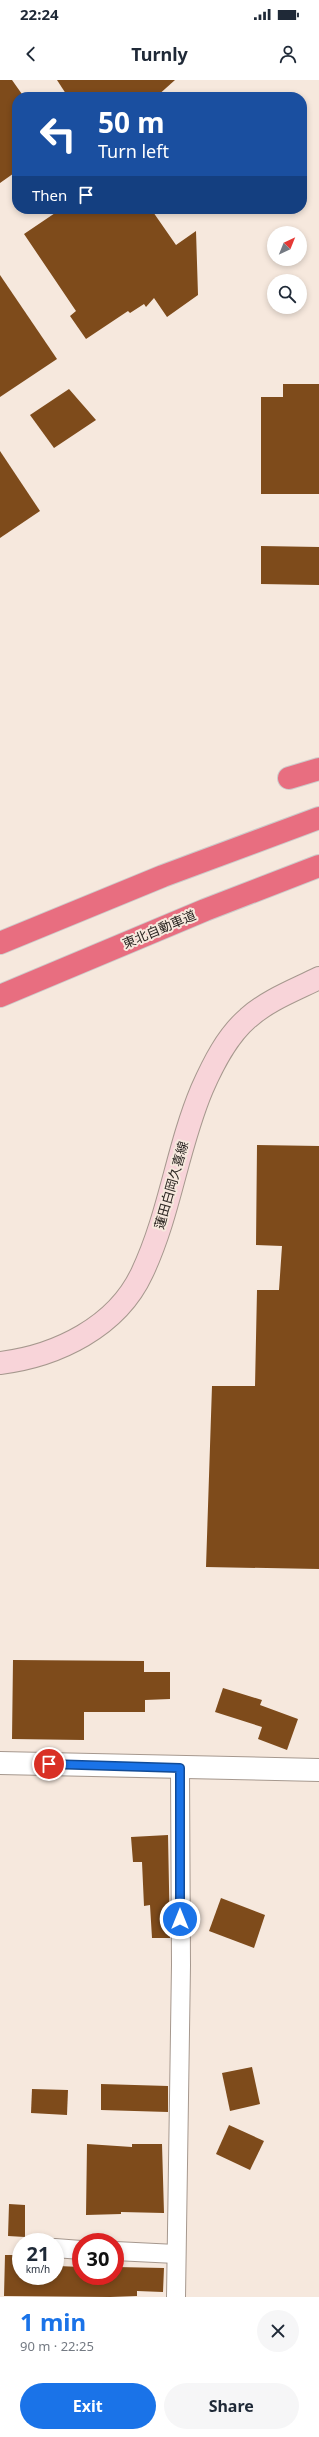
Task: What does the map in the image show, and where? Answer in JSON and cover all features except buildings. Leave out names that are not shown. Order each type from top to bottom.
[{"type":"highway","points":[[289,778],[319,769]]},
{"type":"highway","points":[[0,943],[163,876],[319,818]]},
{"type":"highway","name":"東北自動車道","points":[[0,996],[198,913],[319,866]]},
{"type":"main road","name":"蓮田白岡久喜線","points":[[0,1363],[46,1354],[70,1343],[93,1329],[112,1313],[130,1292],[142,1274],[160,1225],[189,1121],[208,1076],[220,1054],[247,1018],[263,1006],[319,978]]},
{"type":"street","points":[[0,1763],[319,1770]]},
{"type":"street","points":[[176,2297],[181,1965],[180,1768]]},
{"type":"street","points":[[124,2251],[176,2254]]},
{"type":"route","points":[[49,1764],[180,1768],[180,1919]]}]
